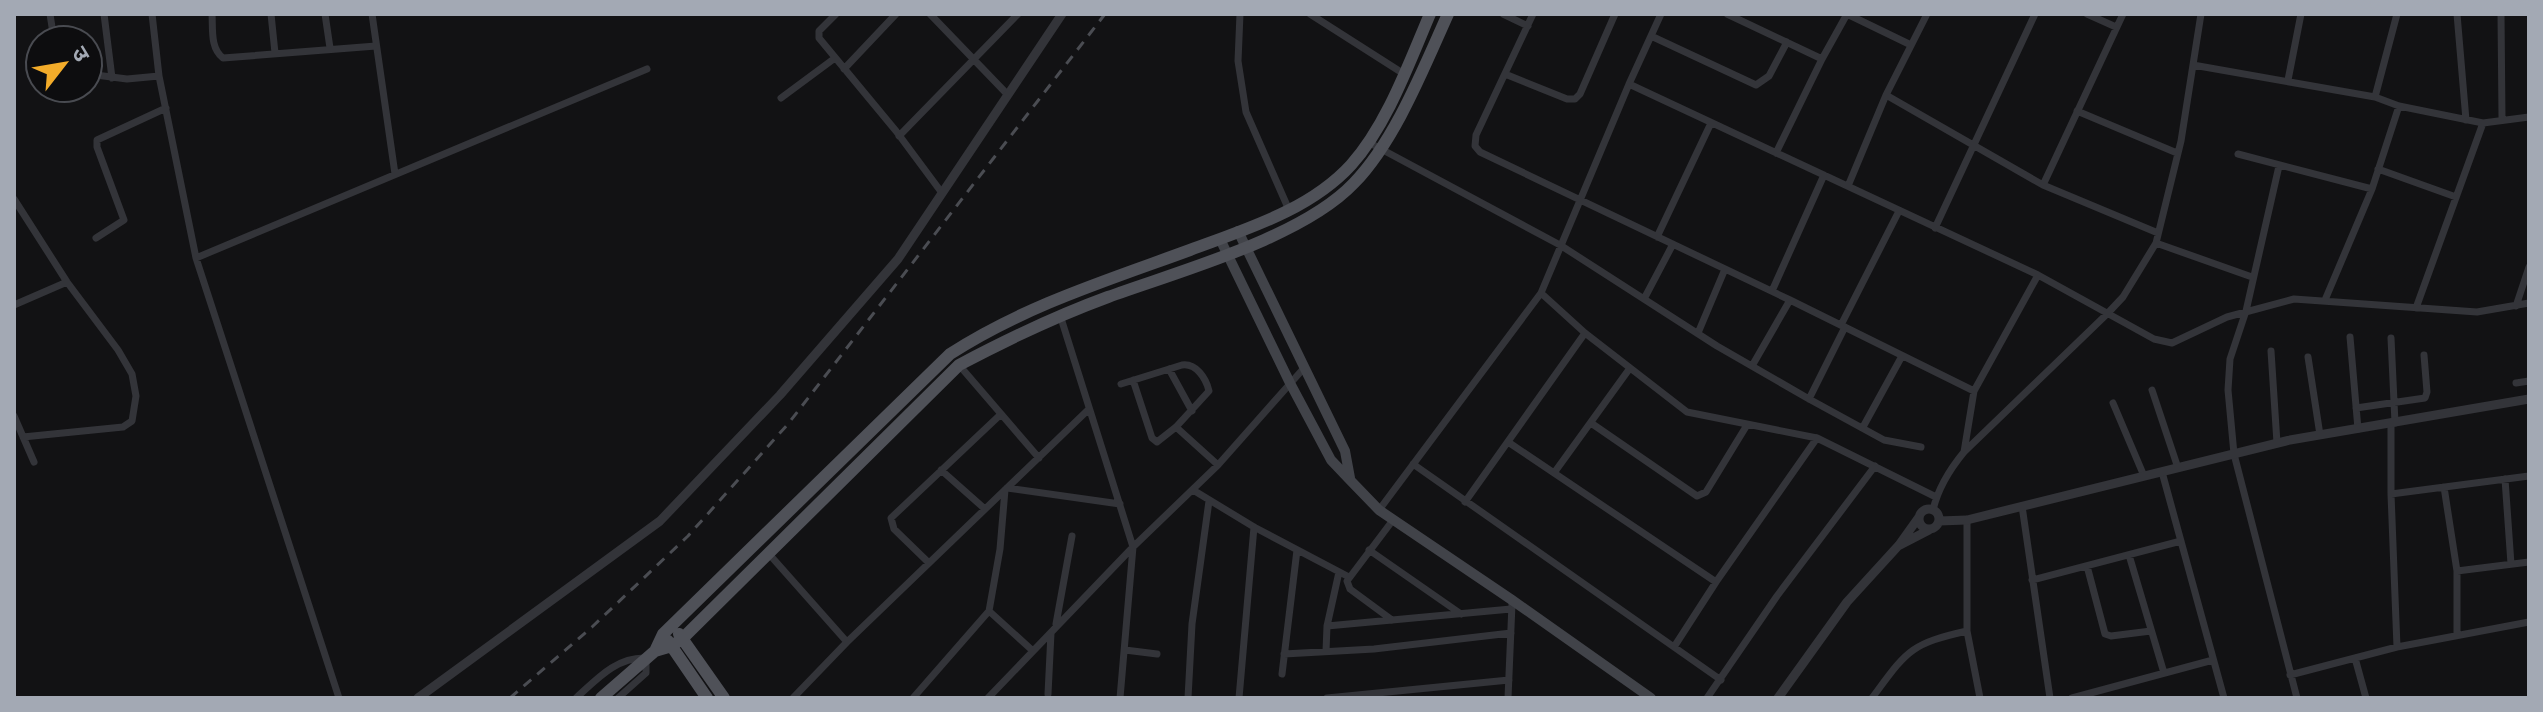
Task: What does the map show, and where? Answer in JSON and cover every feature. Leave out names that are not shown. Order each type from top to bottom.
[{"type":"main road","points":[[650,654],[677,642],[959,365],[1060,315],[1245,247],[1283,230],[1339,197],[1364,172],[1430,14]]},
{"type":"main road","points":[[601,698],[650,654],[668,629],[950,354],[1004,322],[1042,305],[1220,239],[1289,210],[1329,186],[1374,145],[1408,100],[1448,14]]},
{"type":"main road","points":[[1238,231],[1345,451],[1350,480]]},
{"type":"main road","points":[[1220,239],[1331,460],[1379,510],[1651,698]]},
{"type":"main road","points":[[668,629],[724,698]]},
{"type":"main road","points":[[677,642],[707,698]]},
{"type":"street","points":[[104,14],[112,78]]},
{"type":"street","points":[[152,14],[159,76],[196,258],[339,698]]},
{"type":"street","points":[[212,14],[214,45],[217,54],[223,58],[376,46]]},
{"type":"street","points":[[271,14],[275,53]]},
{"type":"street","points":[[325,14],[330,48]]},
{"type":"street","points":[[372,14],[395,174]]},
{"type":"street","points":[[836,14],[818,34],[942,193]]},
{"type":"street","points":[[844,69],[896,14]]},
{"type":"street","points":[[930,14],[1008,95]]},
{"type":"street","points":[[899,136],[1018,14]]},
{"type":"street","points":[[418,698],[660,521],[780,395],[898,259],[1062,14]]},
{"type":"street","points":[[1240,14],[1238,61],[1246,112],[1260,150],[1289,210]]},
{"type":"street","points":[[1310,14],[1404,74]]},
{"type":"street","points":[[1503,14],[1528,26]]},
{"type":"street","points":[[1533,14],[1476,135],[1475,146],[1480,152],[1974,391]]},
{"type":"street","points":[[1505,74],[1567,99],[1575,99],[1615,14]]},
{"type":"street","points":[[1379,510],[1541,293],[1578,200],[1661,14]]},
{"type":"street","points":[[1727,14],[1822,59]]},
{"type":"street","points":[[1776,153],[1847,14],[1911,45]]},
{"type":"street","points":[[1848,186],[1886,95],[1927,14]]},
{"type":"street","points":[[1935,228],[2035,14]]},
{"type":"street","points":[[2087,14],[2116,27]]},
{"type":"street","points":[[2043,185],[2123,14]]},
{"type":"street","points":[[1933,510],[1936,497],[1953,465],[2123,297],[2156,243],[2177,153],[2201,14]]},
{"type":"street","points":[[2288,80],[2301,14]]},
{"type":"street","points":[[2375,97],[2397,14]]},
{"type":"street","points":[[2457,14],[2466,120]]},
{"type":"street","points":[[2501,14],[2502,118]]},
{"type":"street","points":[[1651,36],[1756,85],[1769,76],[1787,42]]},
{"type":"street","points":[[781,98],[835,58]]},
{"type":"street","points":[[2193,65],[2375,97],[2399,106],[2483,123],[2502,118],[2529,117]]},
{"type":"street","points":[[196,258],[647,69]]},
{"type":"street","points":[[104,77],[159,76]]},
{"type":"street","points":[[1629,84],[2038,275],[2154,339],[2172,343],[2227,317],[2294,299],[2477,312],[2529,303]]},
{"type":"street","points":[[1886,95],[2043,185],[2158,233]]},
{"type":"street","points":[[2325,300],[2372,189],[2399,106]]},
{"type":"street","points":[[96,238],[124,220],[97,140],[166,108]]},
{"type":"street","points":[[2077,111],[2177,153]]},
{"type":"street","points":[[1657,237],[1711,123]]},
{"type":"street","points":[[2416,308],[2483,123]]},
{"type":"street","points":[[1374,145],[1559,249],[1809,399],[1884,440],[1921,447]]},
{"type":"street","points":[[2238,154],[2372,189]]},
{"type":"street","points":[[2279,166],[2246,311],[2228,373],[2234,454],[2297,698]]},
{"type":"street","points":[[2378,169],[2456,197]]},
{"type":"street","points":[[1772,291],[1824,175]]},
{"type":"street","points":[[14,199],[67,282],[118,350],[132,374],[136,396],[132,421],[123,427],[23,437]]},
{"type":"street","points":[[1809,399],[1899,211]]},
{"type":"street","points":[[2156,243],[2252,277]]},
{"type":"street","points":[[1644,299],[1673,244]]},
{"type":"street","points":[[2516,306],[2529,267]]},
{"type":"street","points":[[1698,333],[1725,269]]},
{"type":"street","points":[[1964,452],[1974,391],[2038,275]]},
{"type":"street","points":[[14,305],[67,282]]},
{"type":"street","points":[[1541,293],[1585,333],[1687,412],[1817,438],[1936,497]]},
{"type":"street","points":[[1752,366],[1790,300]]},
{"type":"street","points":[[1060,315],[1133,547],[1120,698]]},
{"type":"street","points":[[1465,502],[1585,333]]},
{"type":"street","points":[[2350,337],[2358,429]]},
{"type":"street","points":[[2391,338],[2394,403],[2391,494],[2397,647]]},
{"type":"street","points":[[2271,351],[2277,443]]},
{"type":"street","points":[[2356,408],[2422,399],[2426,395],[2424,355]]},
{"type":"street","points":[[1863,427],[1902,356]]},
{"type":"street","points":[[2308,357],[2320,435]]},
{"type":"street","points":[[959,365],[1039,458]]},
{"type":"street","points":[[1121,384],[1133,380],[1169,369],[1192,365],[1208,384],[1208,395],[1159,442],[1153,440],[1133,380]]},
{"type":"street","points":[[988,698],[1133,547],[1218,465],[1304,368]]},
{"type":"street","points":[[1554,473],[1630,368]]},
{"type":"street","points":[[1169,369],[1192,411]]},
{"type":"street","points":[[2516,383],[2529,381]]},
{"type":"street","points":[[2152,390],[2178,468]]},
{"type":"street","points":[[1939,521],[1967,520],[2277,443],[2529,399]]},
{"type":"street","points":[[2113,403],[2144,476]]},
{"type":"street","points":[[793,698],[1089,409]]},
{"type":"street","points":[[929,563],[894,529],[890,521],[1000,415]]},
{"type":"street","points":[[14,416],[34,462]]},
{"type":"street","points":[[1591,423],[1697,496],[1706,492],[1747,425]]},
{"type":"street","points":[[1176,427],[1218,465]]},
{"type":"street","points":[[1674,647],[1817,438]]},
{"type":"street","points":[[1508,442],[1716,582]]},
{"type":"street","points":[[1413,464],[1721,680]]},
{"type":"street","points":[[1707,698],[1777,596],[1875,466]]},
{"type":"street","points":[[941,470],[985,509]]},
{"type":"street","points":[[2162,472],[2224,698]]},
{"type":"street","points":[[2391,494],[2529,476]]},
{"type":"street","points":[[2505,479],[2511,564]]},
{"type":"street","points":[[2444,487],[2457,571],[2457,634]]},
{"type":"street","points":[[1006,489],[1120,504]]},
{"type":"street","points":[[913,698],[989,611],[1006,489]]},
{"type":"street","points":[[1193,490],[1254,527],[1349,577]]},
{"type":"street","points":[[1188,698],[1192,624],[1209,501]]},
{"type":"street","points":[[2022,506],[2050,698]]},
{"type":"street","points":[[1778,698],[1847,602],[1899,545],[1924,510],[1938,513],[1936,527],[1899,545]]},
{"type":"street","points":[[1919,517],[1920,525],[1929,530]]},
{"type":"street","points":[[1392,620],[1350,589],[1347,581],[1393,520]]},
{"type":"street","points":[[1967,520],[1967,631],[1980,698]]},
{"type":"street","points":[[1239,698],[1254,527]]},
{"type":"street","points":[[1048,694],[1053,630],[1072,536]]},
{"type":"street","points":[[2032,580],[2181,541]]},
{"type":"street","points":[[1282,674],[1297,550]]},
{"type":"street","points":[[1369,550],[1461,614]]},
{"type":"street","points":[[769,554],[847,642]]},
{"type":"street","points":[[2129,555],[2164,673]]},
{"type":"street","points":[[2457,571],[2529,562]]},
{"type":"street","points":[[2087,566],[2105,634],[2151,631]]},
{"type":"street","points":[[1326,651],[1327,626],[1339,572]]},
{"type":"street","points":[[1327,626],[1461,614],[1512,604],[1508,698]]},
{"type":"street","points":[[989,611],[1033,651]]},
{"type":"street","points":[[2290,675],[2397,647],[2529,622]]},
{"type":"street","points":[[1872,698],[1912,649],[1967,631]]},
{"type":"street","points":[[1284,654],[1374,649],[1511,633]]},
{"type":"street","points":[[1125,650],[1157,654]]},
{"type":"street","points":[[576,698],[622,662],[650,654],[646,673],[618,698]]},
{"type":"street","points":[[2355,658],[2366,698]]},
{"type":"street","points":[[2072,698],[2213,660]]},
{"type":"street","points":[[1327,698],[1509,680]]},
{"type":"street","points":[[1633,685],[1636,698]]},
{"type":"street","points":[[2106,689],[2109,698]]},
{"type":"railway","points":[[510,698],[592,627],[688,536],[788,424],[1105,14]]}]
